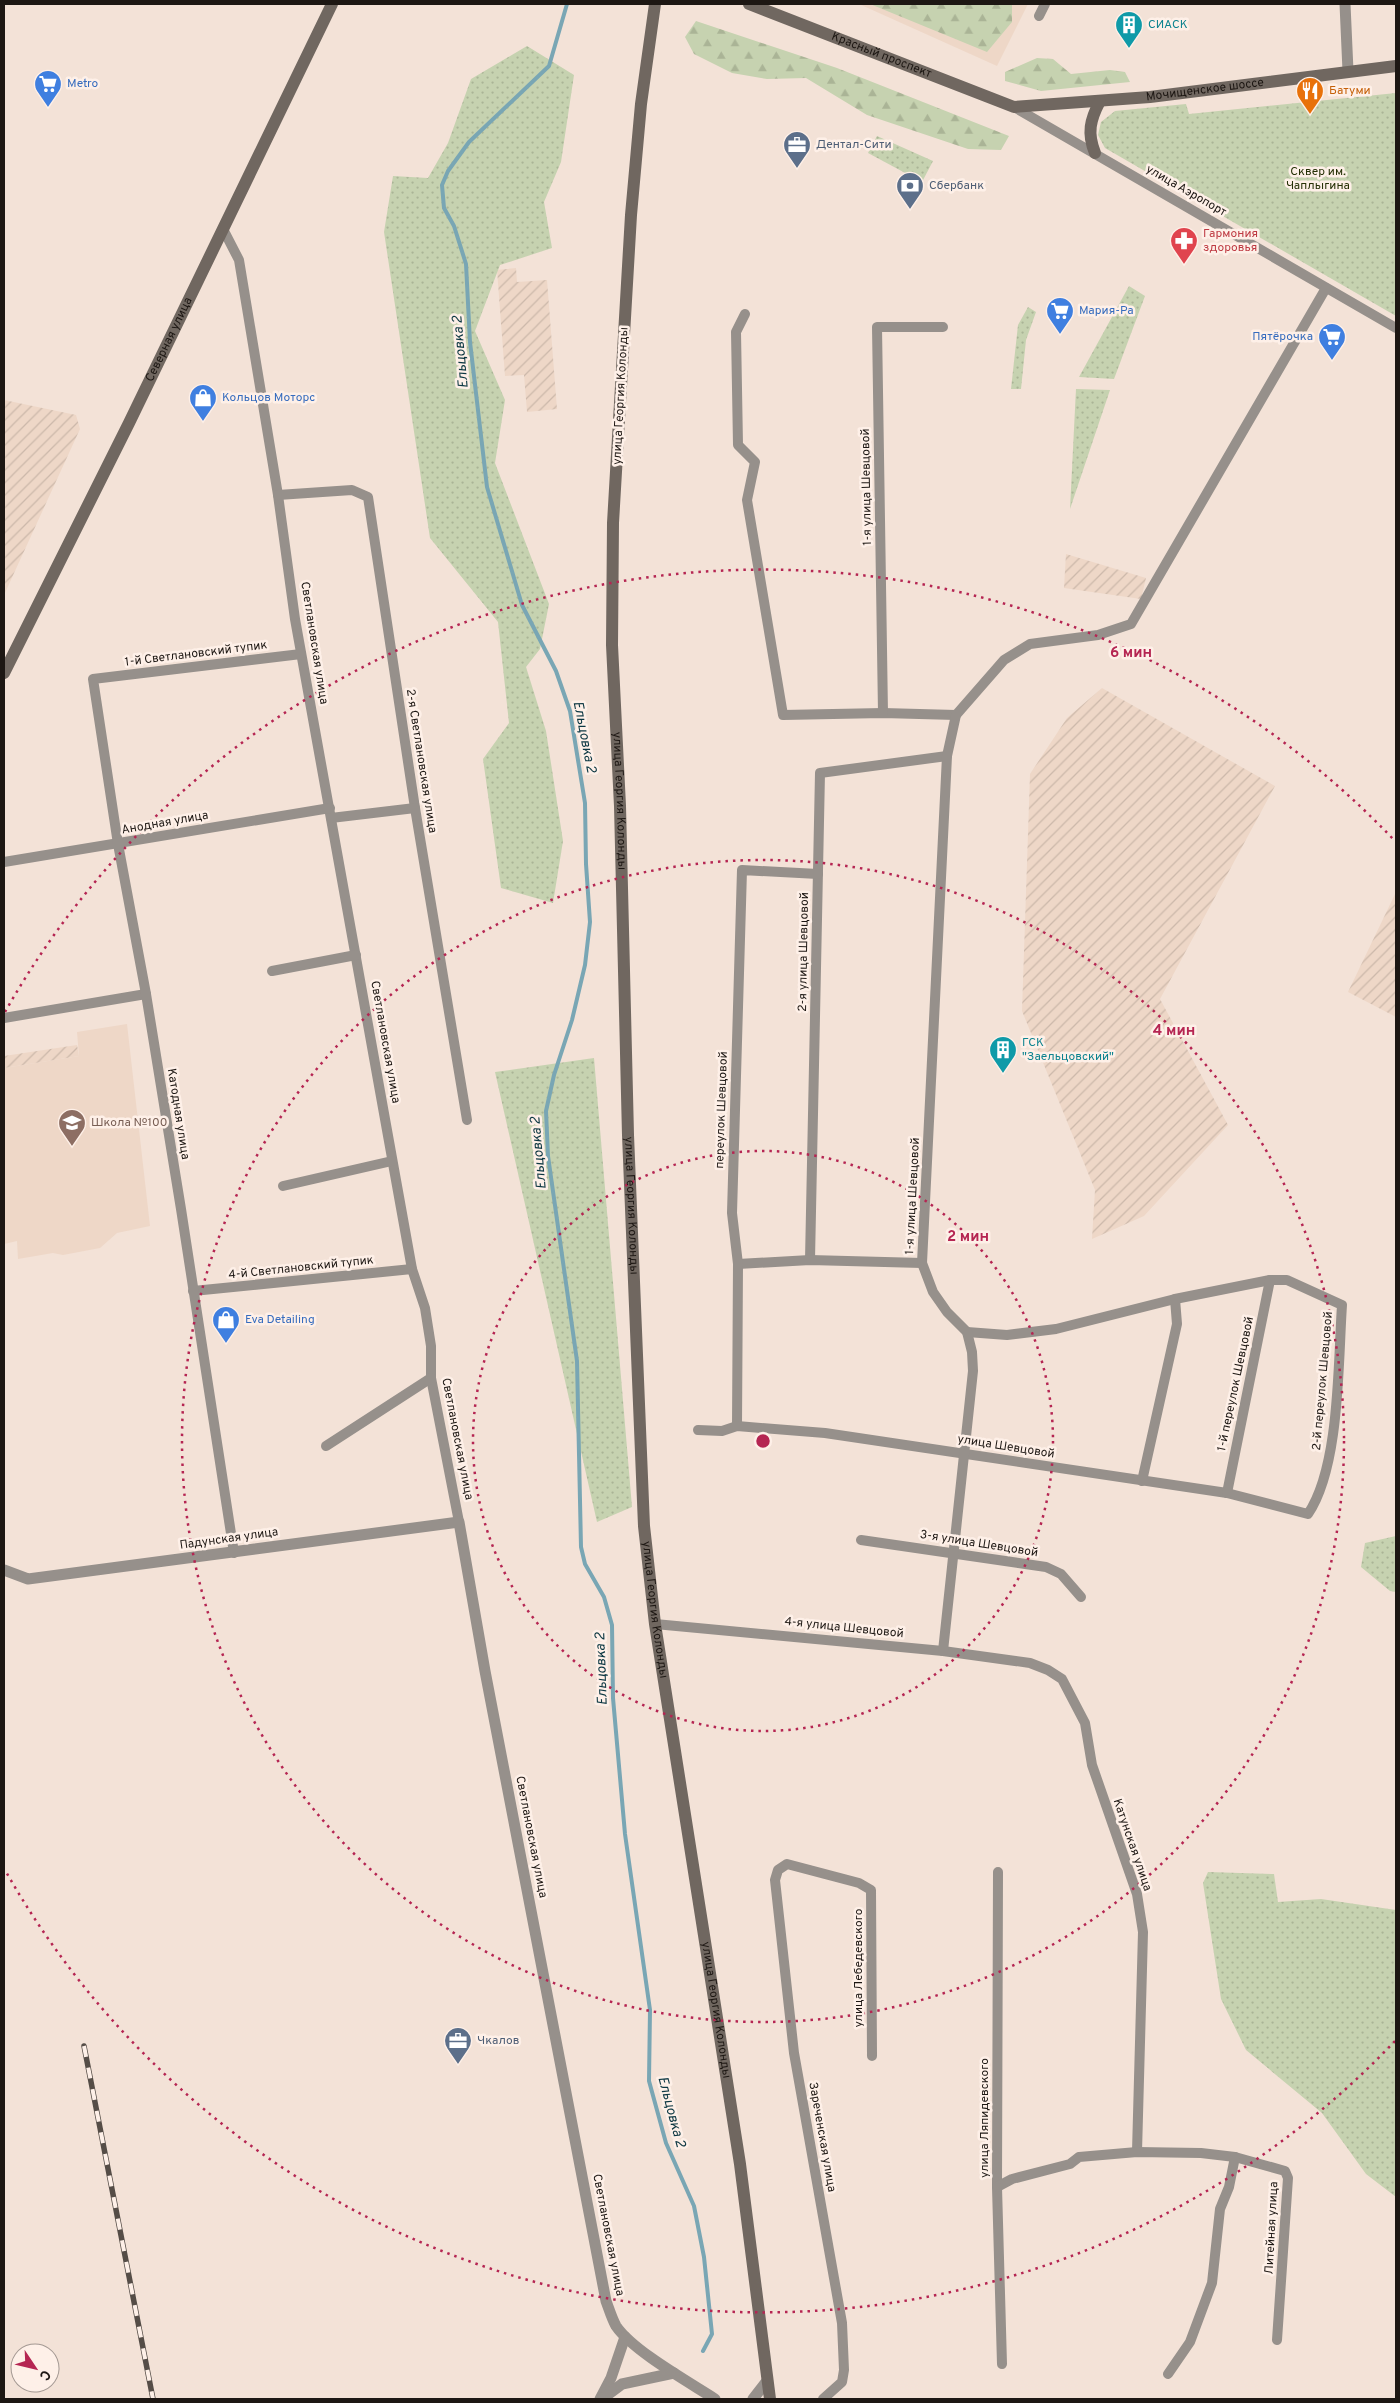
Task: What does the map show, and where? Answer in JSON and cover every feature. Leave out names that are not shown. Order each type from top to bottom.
[{"type":"main road","name":"Северная улица","points":[[4,673],[121,441],[332,4]]},
{"type":"main road","name":"улица Георгия Колонды","points":[[655,4],[641,104],[631,215],[614,523],[612,645],[620,806],[628,1135],[644,1526],[655,1624],[740,2164],[770,2399]]},
{"type":"main road","name":"Красный проспект","points":[[749,4],[1014,107]]},
{"type":"main road","name":"Мочищенское шоссе","points":[[1014,107],[1100,101],[1396,66]]},
{"type":"main road","points":[[1095,153],[1090,130],[1091,118],[1100,101]]},
{"type":"street","points":[[1039,16],[1045,4]]},
{"type":"street","points":[[1345,4],[1348,71]]},
{"type":"street","name":"улица Аэропорт","points":[[1014,107],[1396,328]]},
{"type":"street","name":"Светлановская улица","points":[[223,229],[239,260],[302,654],[330,813],[412,1269],[425,1308],[430,1346],[431,1378],[606,2301],[615,2324],[625,2337],[674,2373],[715,2399]]},
{"type":"street","points":[[744,314],[736,332],[738,445],[755,462],[747,500],[783,715],[883,713],[956,715],[1004,660],[1030,644],[1098,635],[1132,624],[1326,288]]},
{"type":"street","name":"1-я улица Шевцовой","points":[[883,713],[877,327],[943,327]]},
{"type":"street","name":"2-я Светлановская улица","points":[[278,495],[352,490],[368,497],[415,808],[467,1120]]},
{"type":"street","name":"1-й Светлановский тупик","points":[[93,679],[302,654]]},
{"type":"street","name":"Катодная улица","points":[[93,679],[118,844],[146,994],[194,1291],[234,1553]]},
{"type":"street","name":"1-я улица Шевцовой","points":[[956,715],[947,756],[922,1263],[933,1292],[946,1312],[967,1332]]},
{"type":"street","name":"2-я улица Шевцовой","points":[[810,1260],[820,773],[947,756]]},
{"type":"street","name":"Анодная улица","points":[[4,862],[330,813],[415,808]]},
{"type":"street","name":"переулок Шевцовой","points":[[737,1426],[738,1264],[732,1213],[742,870],[818,874]]},
{"type":"street","points":[[272,971],[356,955]]},
{"type":"street","points":[[4,1018],[146,994]]},
{"type":"street","points":[[283,1186],[392,1161]]},
{"type":"street","points":[[738,1264],[810,1260],[922,1263]]},
{"type":"street","name":"4-й Светлановский тупик","points":[[194,1291],[412,1269]]},
{"type":"street","points":[[943,1651],[973,1371],[972,1352],[967,1332],[1007,1335],[1056,1329],[1175,1299],[1270,1280]]},
{"type":"street","name":"2-й переулок Шевцовой","points":[[1270,1280],[1288,1280],[1342,1305],[1332,1442],[1327,1470],[1317,1502],[1308,1514]]},
{"type":"street","name":"1-й переулок Шевцовой","points":[[1226,1493],[1270,1280]]},
{"type":"street","points":[[1142,1481],[1177,1324],[1175,1299]]},
{"type":"street","points":[[326,1446],[431,1378]]},
{"type":"street","name":"улица Шевцовой","points":[[698,1430],[722,1431],[737,1426],[825,1433],[1226,1493],[1308,1514]]},
{"type":"street","name":"Падунская улица","points":[[4,1570],[28,1579],[459,1522]]},
{"type":"street","name":"3-я улица Шевцовой","points":[[861,1540],[1046,1567],[1061,1574],[1081,1597]]},
{"type":"street","name":"4-я улица Шевцовой","points":[[655,1624],[762,1632],[943,1651],[1030,1663]]},
{"type":"street","name":"Катунская улица","points":[[1030,1663],[1048,1670],[1062,1680],[1086,1723],[1092,1764],[1137,1894],[1143,1932],[1136,2152]]},
{"type":"street","name":"улица Лебедевского","points":[[778,1870],[787,1864],[859,1883],[871,1890],[872,2056]]},
{"type":"street","name":"Зареченская улица","points":[[778,1870],[775,1880],[794,2053],[842,2323],[844,2370],[842,2382],[823,2399]]},
{"type":"street","name":"улица Ляпидевского","points":[[998,1872],[997,2187],[1002,2364]]},
{"type":"street","points":[[997,2187],[1012,2179],[1070,2164],[1079,2157],[1136,2152],[1201,2153],[1235,2157],[1229,2187],[1220,2209],[1212,2283],[1190,2342],[1168,2374]]},
{"type":"street","name":"Литейная улица","points":[[1235,2157],[1285,2170],[1288,2178],[1277,2340]]},
{"type":"street","points":[[601,2399],[619,2358],[625,2337]]},
{"type":"street","points":[[601,2399],[622,2384],[674,2373]]},
{"type":"street","points":[[753,2399],[768,2381]]},
{"type":"shaded area","points":[[859,4],[1028,4],[997,66]]},
{"type":"shaded area","points":[[516,268],[517,282],[547,280],[557,409],[527,412],[524,375],[505,376],[497,270]]},
{"type":"shaded area","points":[[4,400],[76,415],[80,429],[4,595]]},
{"type":"shaded area","points":[[1066,554],[1146,578],[1141,599],[1064,588]]},
{"type":"shaded area","points":[[1102,688],[1275,786],[1160,999],[1228,1125],[1144,1216],[1092,1239],[1095,1190],[1022,1011],[1030,774],[1067,718]]},
{"type":"shaded area","points":[[1396,892],[1396,1017],[1348,992]]},
{"type":"shaded area","name":"Школа №100","points":[[127,1024],[150,1226],[117,1233],[100,1248],[63,1255],[53,1253],[18,1259],[17,1241],[4,1244],[4,1068],[79,1056],[77,1032]]},
{"type":"shaded area","points":[[77,1045],[79,1056],[4,1068],[4,1056]]},
{"type":"green space","points":[[870,4],[1012,4],[1012,22],[987,52]]},
{"type":"green space","points":[[696,21],[837,68],[1009,136],[1001,150],[968,149],[867,115],[806,78],[767,79],[732,73],[694,54],[685,37]]},
{"type":"green space","points":[[527,46],[574,75],[561,162],[544,202],[552,248],[500,265],[475,331],[505,400],[495,463],[549,604],[540,649],[526,667],[546,731],[563,841],[553,903],[501,888],[483,759],[509,723],[498,622],[430,538],[384,232],[393,176],[428,178],[448,143],[471,79]]},
{"type":"green space","points":[[1037,58],[1053,59],[1071,74],[1110,70],[1125,72],[1130,82],[1041,91],[1005,81],[1005,72]]},
{"type":"green space","name":"Сквер им. Чаплыгина","points":[[1396,93],[1396,316],[1105,148],[1098,135],[1101,122],[1115,111],[1186,104],[1189,114]]},
{"type":"green space","points":[[877,136],[933,161],[922,182],[868,153]]},
{"type":"green space","points":[[1129,286],[1145,296],[1114,379],[1079,377]]},
{"type":"green space","points":[[1028,307],[1036,312],[1026,340],[1021,389],[1011,389],[1018,325]]},
{"type":"green space","points":[[1076,389],[1110,390],[1070,509]]},
{"type":"green space","points":[[594,1058],[632,1507],[597,1522],[495,1072]]},
{"type":"green space","points":[[1396,1536],[1396,1592],[1390,1591],[1361,1567],[1365,1543]]},
{"type":"green space","points":[[1208,1872],[1274,1874],[1278,1902],[1321,1899],[1396,1910],[1396,2197],[1366,2174],[1322,2113],[1246,2050],[1221,1999],[1203,1883]]},
{"type":"waterway","name":"Ельцовка 2","points":[[567,4],[549,66],[469,142],[448,171],[442,185],[444,208],[454,226],[466,264],[470,342],[487,487],[522,605],[556,671],[570,711],[585,803],[586,864],[590,922],[585,965],[572,1020],[554,1075],[546,1111],[548,1156],[577,1361],[581,1547],[585,1564],[604,1597],[612,1625],[613,1698],[625,1834],[650,2010],[649,2081],[666,2143],[694,2206],[704,2257],[712,2334],[703,2351]]},
{"type":"railway","points":[[84,2046],[153,2399]]},
{"type":"place","name":"СИАСК","points":[[1129,49]]},
{"type":"place","name":"Metro","points":[[48,108]]},
{"type":"place","name":"Батуми","points":[[1310,115]]},
{"type":"place","name":"Дентал-Сити","points":[[797,169]]},
{"type":"place","name":"Сбербанк","points":[[910,210]]},
{"type":"place","name":"Гармония здоровья","points":[[1184,265]]},
{"type":"place","name":"Мария-Ра","points":[[1060,335]]},
{"type":"place","name":"Пятёрочка","points":[[1332,361]]},
{"type":"place","name":"Кольцов Моторс","points":[[203,422]]},
{"type":"place","name":"ГСК \"Заельцовский\"","points":[[1003,1074]]},
{"type":"place","name":"Школа №100","points":[[72,1147]]},
{"type":"place","name":"Eva Detailing","points":[[226,1344]]},
{"type":"place","name":"Чкалов","points":[[458,2065]]}]
